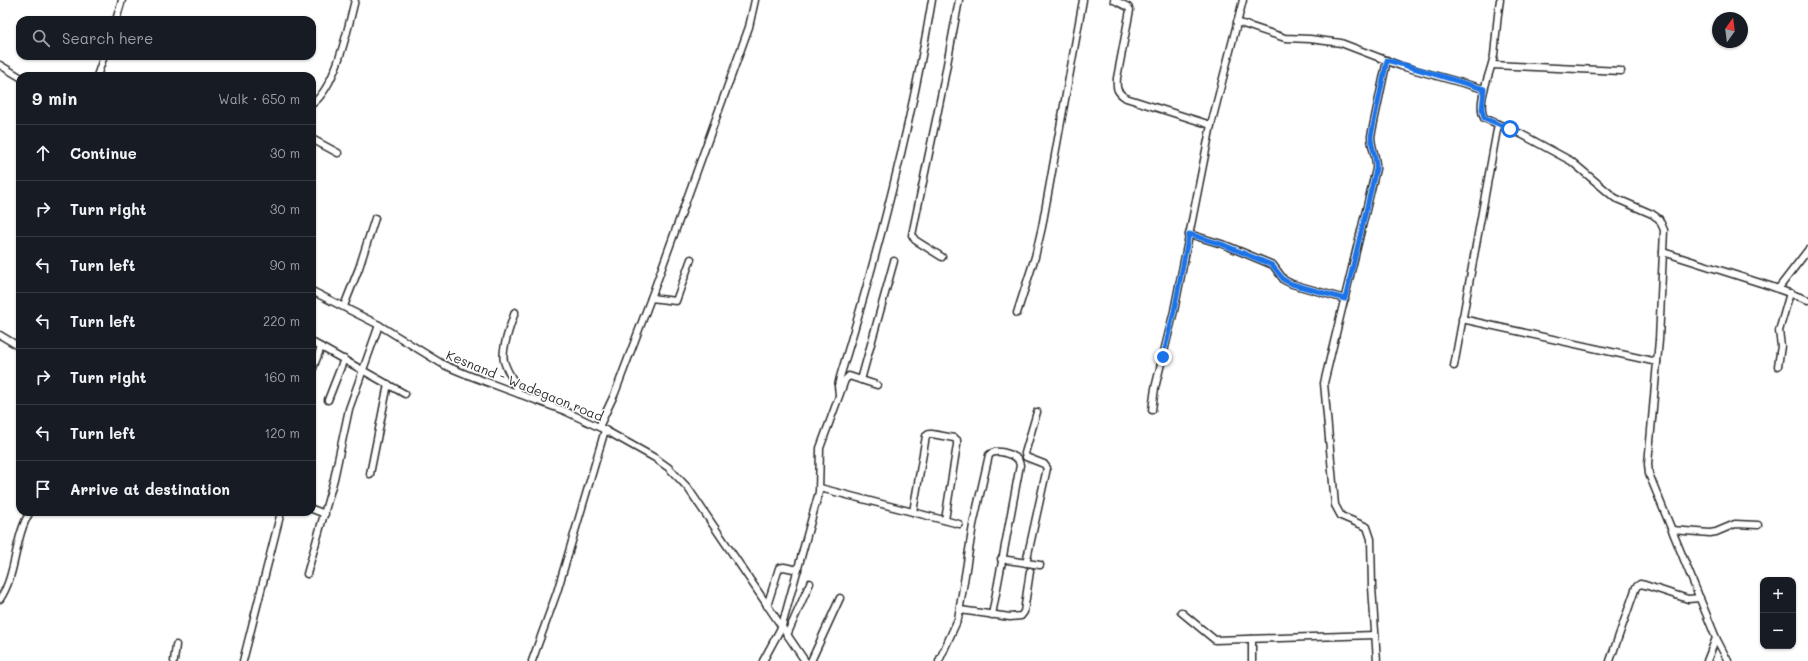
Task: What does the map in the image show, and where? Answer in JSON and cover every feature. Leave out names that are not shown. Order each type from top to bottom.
[{"type":"street","points":[[117,16],[122,0]]},
{"type":"street","points":[[316,101],[329,82],[343,47],[356,0]]},
{"type":"street","points":[[532,661],[557,592],[602,428],[749,28],[755,0]]},
{"type":"street","points":[[839,395],[839,382],[880,238],[908,126],[932,0]]},
{"type":"street","points":[[942,257],[914,240],[912,235],[959,0]]},
{"type":"street","points":[[1017,313],[1035,257],[1042,227],[1082,0]]},
{"type":"street","points":[[1114,0],[1128,7],[1130,10],[1117,78],[1116,87],[1118,93],[1126,98],[1211,125]]},
{"type":"street","points":[[1152,410],[1155,388],[1174,311],[1211,125],[1243,0]]},
{"type":"street","points":[[1500,0],[1492,65],[1484,89],[1482,114],[1484,118],[1522,134],[1564,157],[1588,174],[1615,198],[1652,214],[1659,219],[1664,230],[1657,362],[1648,469],[1716,638],[1728,661]]},
{"type":"street","points":[[1237,22],[1285,38],[1337,42],[1387,60],[1484,89]]},
{"type":"street","points":[[98,72],[103,60]]},
{"type":"street","points":[[1377,661],[1372,586],[1371,539],[1367,528],[1341,516],[1335,505],[1329,426],[1324,391],[1376,169],[1376,156],[1371,142],[1371,136],[1387,60]]},
{"type":"street","points":[[0,65],[16,75]]},
{"type":"street","points":[[1492,65],[1621,71]]},
{"type":"street","points":[[1454,366],[1498,124]]},
{"type":"street","points":[[316,141],[338,153]]},
{"type":"street","points":[[344,306],[359,268],[375,218]]},
{"type":"street","points":[[1189,234],[1224,245],[1272,265],[1284,280],[1292,284],[1345,299]]},
{"type":"street","points":[[1778,289],[1808,250]]},
{"type":"street","points":[[1663,252],[1808,300]]},
{"type":"street","points":[[651,298],[676,301],[691,259]]},
{"type":"street","points":[[861,380],[894,261]]},
{"type":"street","name":"Kesnand - Wadegaon road","points":[[316,293],[379,325],[444,365],[468,376],[565,411],[602,428],[655,458],[669,468],[688,488],[805,661]]},
{"type":"street","points":[[1778,366],[1781,352],[1779,331],[1790,293]]},
{"type":"street","points":[[515,312],[503,356],[507,368],[515,381],[519,394]]},
{"type":"street","points":[[1462,319],[1657,362]]},
{"type":"street","points":[[307,574],[325,514],[349,409],[362,369],[379,325]]},
{"type":"street","points":[[0,335],[16,345]]},
{"type":"street","points":[[316,344],[405,394]]},
{"type":"street","points":[[316,360],[321,347]]},
{"type":"street","points":[[328,400],[344,359]]},
{"type":"street","points":[[763,661],[782,626],[798,570],[820,488],[820,448],[839,395],[846,378],[852,377],[877,384]]},
{"type":"street","points":[[370,474],[388,384]]},
{"type":"street","points":[[1026,563],[1047,468],[1044,464],[1026,457],[1025,453],[1037,412]]},
{"type":"street","points":[[914,512],[926,436],[932,434],[954,438],[957,440],[957,445],[945,520]]},
{"type":"street","points":[[939,661],[958,619],[973,525],[989,455],[996,451],[1014,456],[1019,460],[1020,464],[1001,559],[992,615]]},
{"type":"street","points":[[1019,460],[1026,455]]},
{"type":"street","points":[[820,488],[960,524]]},
{"type":"street","points":[[316,511],[325,514]]},
{"type":"street","points":[[0,600],[7,587],[28,516]]},
{"type":"street","points":[[243,661],[280,516]]},
{"type":"street","points":[[1672,530],[1710,533],[1735,524],[1758,525]]},
{"type":"street","points":[[1001,559],[1040,564]]},
{"type":"street","points":[[768,606],[779,568],[784,567],[798,570]]},
{"type":"street","points":[[960,610],[1010,617],[1021,616],[1024,612],[1030,571]]},
{"type":"street","points":[[787,635],[810,583]]},
{"type":"street","points":[[1610,661],[1636,587],[1640,584],[1688,599],[1700,598]]},
{"type":"street","points":[[811,661],[840,598]]},
{"type":"street","points":[[1181,612],[1215,640],[1375,635]]},
{"type":"street","points":[[1707,661],[1716,638]]},
{"type":"street","points":[[1252,639],[1252,661]]},
{"type":"street","points":[[174,661],[176,644]]},
{"type":"route","points":[[1163,357],[1174,311],[1189,234],[1261,259],[1276,267],[1284,280],[1292,284],[1345,299],[1376,169],[1377,162],[1371,142],[1371,136],[1387,60],[1401,66],[1484,89],[1482,114],[1484,118],[1510,129]]}]
